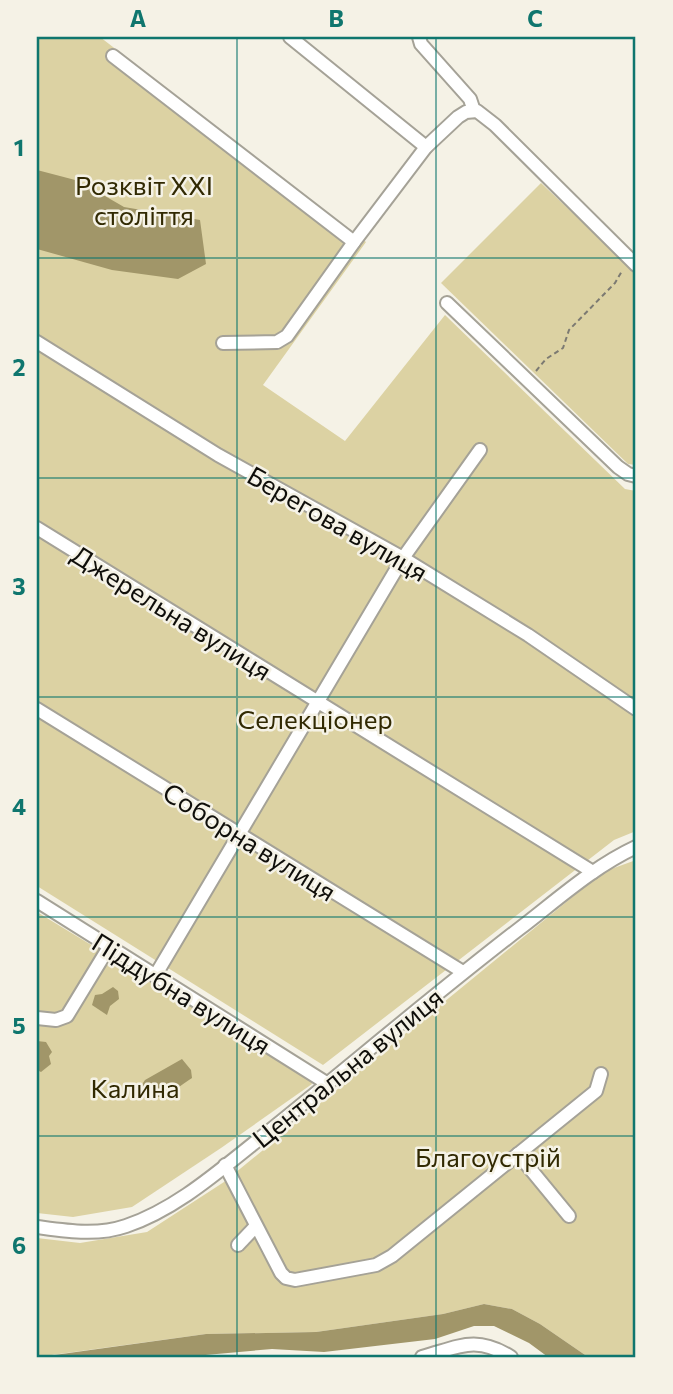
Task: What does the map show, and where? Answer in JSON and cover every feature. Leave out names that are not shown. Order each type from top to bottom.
[{"type":"street","points":[[290,37],[426,147]]},
{"type":"street","points":[[419,37],[421,44],[470,99],[474,111]]},
{"type":"street","points":[[113,56],[354,242]]},
{"type":"street","points":[[223,343],[277,342],[287,336],[426,147],[466,112],[477,111],[495,125],[633,261]]},
{"type":"street","points":[[447,303],[618,467],[636,476]]},
{"type":"street","name":"Берегова вулиця","points":[[37,342],[218,455],[403,558],[528,635],[636,709]]},
{"type":"street","points":[[155,976],[403,558],[480,450]]},
{"type":"street","name":"Джерельна вулиця","points":[[37,528],[593,872]]},
{"type":"street","name":"Соборна вулиця","points":[[37,709],[463,972]]},
{"type":"street","name":"Центральна вулиця","points":[[37,1227],[103,1232],[145,1219],[174,1202],[328,1084],[463,972],[593,872],[636,847]]},
{"type":"street","name":"Піддубна вулиця","points":[[37,901],[328,1084]]},
{"type":"street","points":[[37,1018],[56,1020],[67,1016],[109,947]]},
{"type":"street","points":[[225,1165],[286,1278],[295,1280],[376,1265],[392,1256],[596,1091],[601,1074]]},
{"type":"street","points":[[517,1154],[569,1216]]},
{"type":"street","points":[[238,1245],[257,1226]]},
{"type":"street","points":[[422,1357],[472,1344],[484,1344],[511,1357]]},
{"type":"path","points":[[528,381],[546,359],[563,348],[569,330],[633,261]]},
{"type":"green space","name":"Селекціонер","points":[[37,37],[100,37],[366,242],[263,385],[345,441],[445,315],[625,489],[636,491],[636,831],[614,840],[323,1065],[37,886]]},
{"type":"green space","points":[[541,183],[636,273],[636,465],[628,464],[441,283]]},
{"type":"green space","name":"Благоустрій","points":[[636,860],[636,1357],[588,1357],[540,1324],[512,1309],[484,1304],[443,1314],[316,1332],[206,1334],[37,1357],[37,1238],[80,1243],[147,1232],[224,1182],[603,872]]},
{"type":"green space","name":"Калина","points":[[37,912],[310,1078],[312,1084],[132,1207],[73,1217],[37,1213]]},
{"type":"shaded area","points":[[37,170],[79,181],[124,207],[200,220],[206,264],[178,279],[112,270],[37,249]]},
{"type":"shaded area","points":[[113,987],[118,991],[119,999],[110,1006],[107,1015],[92,1005],[95,995]]},
{"type":"shaded area","points":[[37,1041],[46,1042],[52,1052],[49,1056],[51,1064],[41,1072],[37,1070]]},
{"type":"shaded area","points":[[182,1059],[191,1070],[192,1078],[172,1092],[159,1097],[146,1093],[141,1086],[145,1080]]},
{"type":"shaded area","points":[[484,1304],[512,1309],[540,1324],[588,1357],[548,1357],[529,1343],[494,1326],[474,1326],[435,1339],[324,1352],[272,1349],[183,1357],[40,1357],[206,1334],[316,1332],[443,1314]]},
{"type":"park label","name":"Розквіт XXI століття","points":[[144,199]]}]
